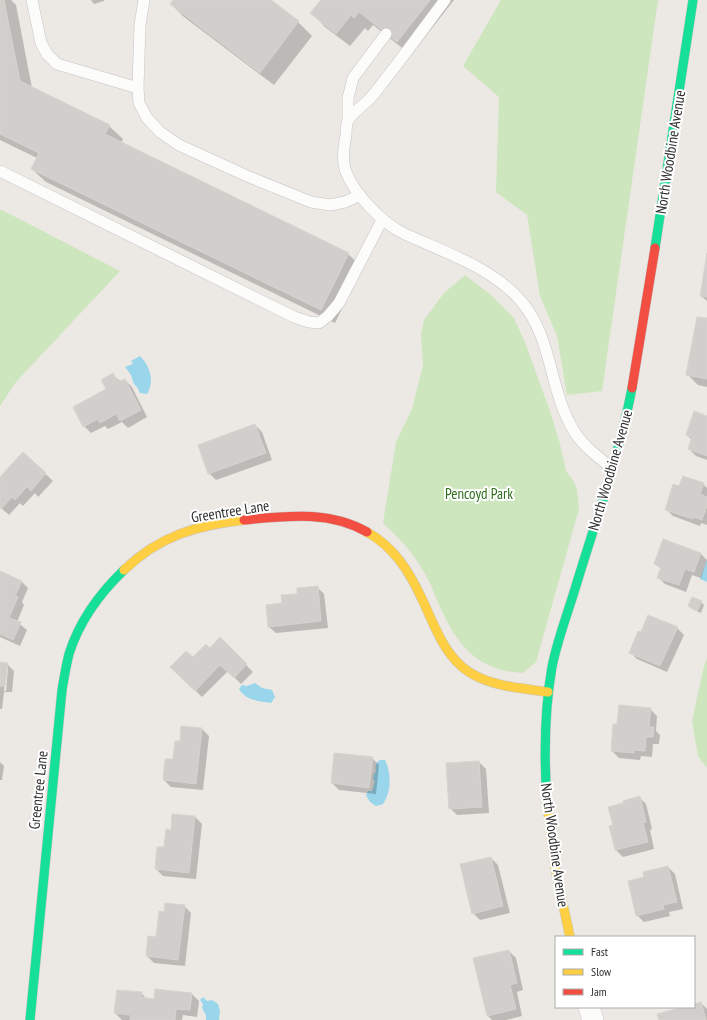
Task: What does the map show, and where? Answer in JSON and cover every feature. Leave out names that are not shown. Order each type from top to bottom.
[{"type":"street","name":"North Woodbine Avenue","points":[[570,936],[563,912],[550,835],[545,773],[545,722],[548,692],[552,667],[561,634],[612,468],[628,409],[636,371],[693,0]]},
{"type":"street","name":"Greentree Lane","points":[[30,1020],[62,690],[66,667],[74,642],[86,618],[103,593],[136,558],[158,543],[180,533],[208,526],[246,520],[298,516],[321,516],[340,520],[357,526],[376,537],[391,550],[403,564],[412,578],[436,631],[446,648],[457,662],[469,672],[485,679],[548,692]]},
{"type":"street","points":[[589,1008],[593,1020]]},
{"type":"lane","points":[[32,0],[40,44],[57,64],[138,88]]},
{"type":"lane","points":[[144,0],[140,25],[139,103],[147,118],[160,132],[179,145],[247,176],[311,202],[330,205],[345,202],[360,196]]},
{"type":"lane","points":[[348,120],[372,96],[445,0]]},
{"type":"lane","points":[[386,34],[354,78],[348,98],[348,120],[343,147],[346,171],[360,196],[382,220],[403,234],[491,274],[522,302],[534,319],[543,342],[552,367],[558,394],[565,415],[583,443],[595,455],[612,468]]},
{"type":"lane","points":[[0,171],[294,317],[309,322],[319,323],[328,316],[339,303],[382,220]]},
{"type":"green space","points":[[501,0],[658,0],[602,391],[567,395],[557,336],[540,296],[527,215],[496,192],[499,97],[463,66]]},
{"type":"green space","points":[[0,209],[120,271],[16,382],[0,406]]},
{"type":"green space","name":"Pencoyd Park","points":[[465,275],[490,294],[514,318],[526,345],[550,411],[566,471],[573,480],[577,489],[579,509],[536,662],[523,673],[495,668],[473,655],[464,646],[449,624],[430,583],[415,558],[404,544],[383,523],[396,442],[412,409],[423,365],[421,334],[424,320],[444,293]]},
{"type":"green space","points":[[707,658],[707,768],[698,756],[692,721]]},
{"type":"water","points":[[140,356],[149,369],[151,379],[151,384],[147,394],[140,393],[125,367],[133,364],[131,361]]},
{"type":"water","points":[[707,560],[707,582],[700,579]]},
{"type":"water","points":[[255,683],[262,688],[272,690],[275,697],[271,703],[249,698],[239,689],[242,685],[247,686]]},
{"type":"water","points":[[380,760],[385,760],[389,771],[390,783],[388,794],[383,804],[376,806],[370,802],[366,795],[368,791],[372,791],[375,781],[373,779],[374,773],[376,772],[376,765]]},
{"type":"water","points":[[203,997],[207,1001],[212,1000],[218,1004],[220,1011],[219,1020],[206,1020],[206,1015],[202,1008],[203,1004],[200,1000]]},
{"type":"building","points":[[0,0],[4,0],[20,81],[110,125],[105,134],[349,253],[321,310],[31,169],[39,153],[0,134]]},
{"type":"building","points":[[173,0],[271,0],[299,21],[260,73],[170,4]]},
{"type":"building","points":[[321,0],[430,0],[397,42],[359,12],[354,18],[351,15],[336,34],[310,13]]},
{"type":"building","points":[[707,253],[707,297],[700,296]]},
{"type":"building","points":[[697,317],[707,318],[707,379],[686,375]]},
{"type":"building","points":[[113,373],[118,382],[125,379],[141,410],[120,421],[116,414],[100,423],[98,419],[83,427],[73,407],[106,389],[101,380]]},
{"type":"building","points":[[694,411],[707,416],[707,456],[688,449],[692,437],[686,435]]},
{"type":"building","points":[[255,424],[266,453],[208,474],[198,445]]},
{"type":"building","points":[[23,452],[46,473],[31,491],[27,487],[15,500],[12,497],[1,509],[0,477]]},
{"type":"building","points":[[683,476],[704,483],[700,494],[707,497],[707,506],[702,520],[694,517],[693,519],[665,510],[673,484],[679,486]]},
{"type":"building","points":[[663,539],[701,553],[694,572],[685,569],[679,585],[657,578],[661,567],[654,564]]},
{"type":"building","points":[[0,571],[22,581],[15,596],[18,597],[9,618],[21,622],[13,640],[0,634]]},
{"type":"building","points":[[318,586],[321,621],[268,627],[266,605],[282,603],[281,595],[297,594],[297,588]]},
{"type":"building","points":[[692,597],[702,601],[697,611],[688,606]]},
{"type":"building","points":[[648,615],[678,627],[660,666],[629,653],[638,631],[641,632]]},
{"type":"building","points":[[220,637],[247,664],[234,678],[220,665],[195,691],[170,667],[186,651],[193,657],[206,644],[210,648]]},
{"type":"building","points":[[0,662],[8,663],[5,686],[0,686]]},
{"type":"building","points":[[619,705],[651,708],[649,727],[654,727],[653,737],[646,737],[645,751],[634,750],[634,753],[611,751],[613,724],[617,724]]},
{"type":"building","points":[[181,726],[202,728],[196,784],[163,780],[165,759],[173,759],[175,741],[180,741]]},
{"type":"building","points":[[334,753],[373,757],[369,788],[331,783]]},
{"type":"building","points":[[479,761],[482,807],[449,809],[446,763]]},
{"type":"building","points":[[640,796],[646,822],[643,823],[648,842],[615,850],[609,826],[613,825],[608,807]]},
{"type":"building","points":[[172,814],[195,816],[189,873],[155,869],[157,847],[164,847],[166,829],[171,830]]},
{"type":"building","points":[[491,857],[503,906],[472,914],[460,864]]},
{"type":"building","points":[[668,866],[677,902],[663,905],[664,909],[636,916],[628,881],[644,877],[643,872]]},
{"type":"building","points":[[165,903],[185,905],[178,960],[146,956],[148,936],[156,937],[159,911],[164,912]]},
{"type":"building","points":[[509,950],[517,983],[510,985],[516,1009],[487,1016],[473,958]]},
{"type":"building","points":[[155,989],[192,993],[190,1010],[176,1009],[175,1020],[130,1020],[131,1015],[114,1013],[117,990],[142,992],[141,997],[154,999]]},
{"type":"building","points":[[701,1002],[706,1020],[659,1020],[657,1014],[679,1008],[695,1008],[695,1004]]},
{"type":"traffic: fast","points":[[655,248],[693,0]]},
{"type":"traffic: fast","points":[[547,803],[545,735],[547,701],[554,657],[614,464],[632,388]]},
{"type":"traffic: fast","points":[[30,1020],[62,690],[67,663],[73,642],[84,619],[107,588],[124,570]]},
{"type":"traffic: slow","points":[[124,570],[137,558],[180,534],[210,525],[244,520]]},
{"type":"traffic: slow","points":[[367,532],[377,538],[393,552],[406,569],[446,648],[460,665],[469,672],[487,681],[507,686],[548,692]]},
{"type":"traffic: slow","points":[[547,803],[556,872],[570,936]]},
{"type":"traffic: jam","points":[[632,388],[655,248]]},
{"type":"traffic: jam","points":[[244,520],[291,516],[322,517],[338,520],[367,532]]}]
